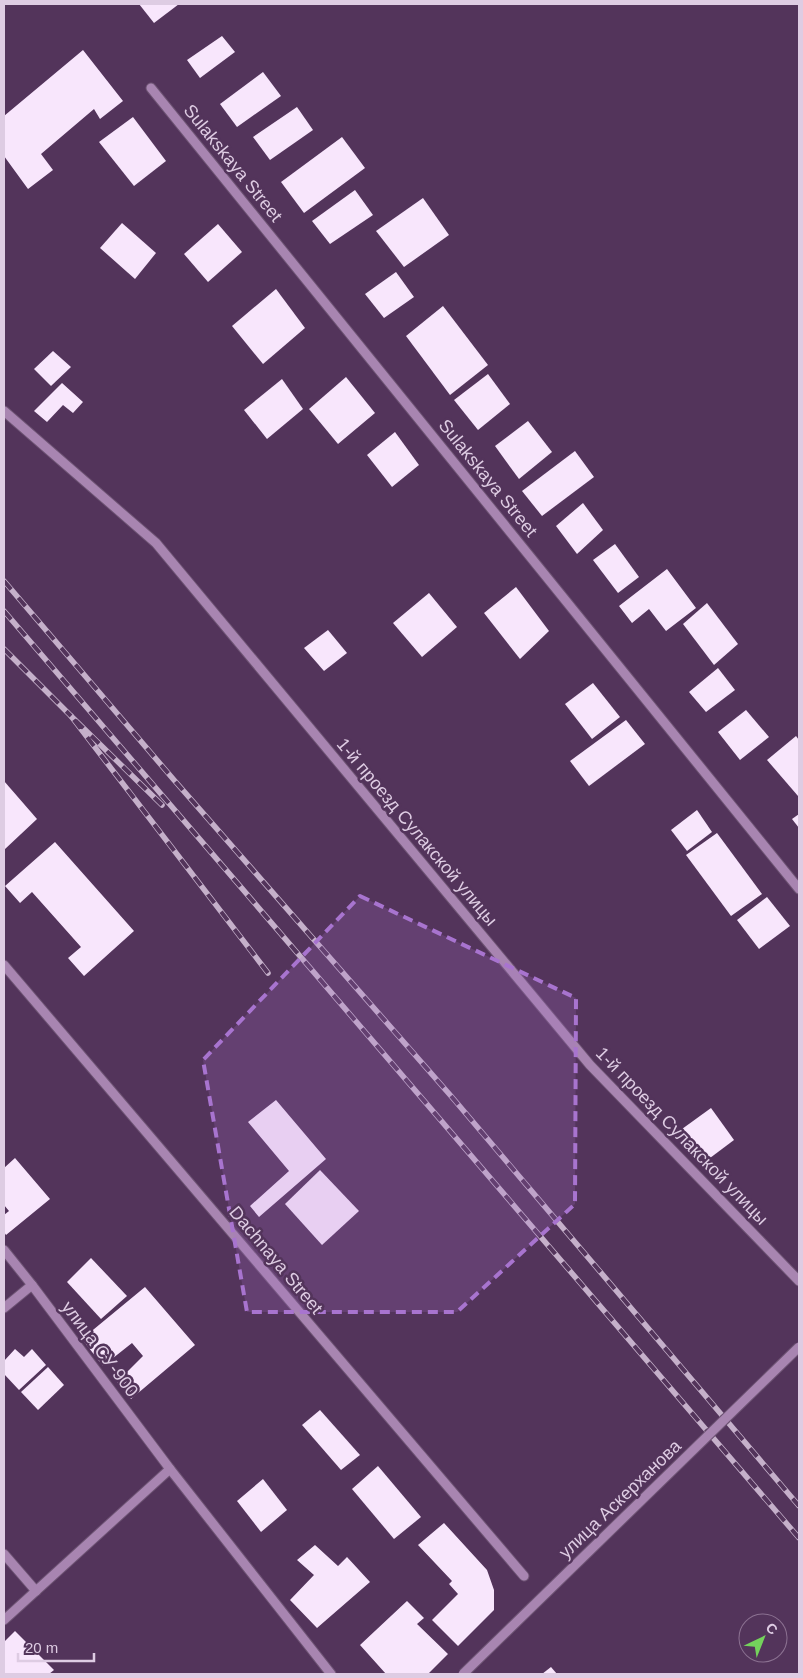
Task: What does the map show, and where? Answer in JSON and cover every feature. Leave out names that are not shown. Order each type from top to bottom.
[{"type":"street","name":"Sulakskaya Street","points":[[151,88],[799,889]]},
{"type":"street","name":"1-й проезд Сулакской улицы","points":[[4,412],[156,543],[590,1065],[799,1281]]},
{"type":"street","name":"Dachnaya Street","points":[[4,965],[524,1576]]},
{"type":"street","name":"улица СУ-900","points":[[4,1250],[170,1469],[330,1674]]},
{"type":"street","points":[[4,1308],[32,1285]]},
{"type":"street","name":"улица Аскерханова","points":[[463,1674],[799,1347]]},
{"type":"street","points":[[4,1620],[170,1469]]},
{"type":"street","points":[[4,1554],[36,1591]]},
{"type":"highlighted area","points":[[360,896],[576,998],[575,1204],[457,1312],[247,1312],[203,1060]]},
{"type":"building","points":[[139,4],[179,4],[154,23]]},
{"type":"building","points":[[222,36],[235,52],[200,78],[187,60]]},
{"type":"building","points":[[83,50],[123,101],[100,119],[94,109],[41,154],[53,170],[28,189],[4,156],[4,116]]},
{"type":"building","points":[[263,72],[281,96],[237,127],[220,104]]},
{"type":"building","points":[[297,107],[313,130],[270,160],[253,137]]},
{"type":"building","points":[[133,117],[166,161],[134,186],[99,142]]},
{"type":"building","points":[[342,137],[365,168],[304,213],[281,182]]},
{"type":"building","points":[[355,190],[373,215],[330,244],[312,221]]},
{"type":"building","points":[[423,198],[449,235],[404,267],[376,231]]},
{"type":"building","points":[[122,223],[156,253],[135,279],[100,248]]},
{"type":"building","points":[[218,224],[242,252],[208,282],[184,254]]},
{"type":"building","points":[[396,272],[414,297],[384,318],[365,294]]},
{"type":"building","points":[[276,289],[305,328],[263,364],[232,326]]},
{"type":"building","points":[[443,306],[488,365],[450,395],[406,336]]},
{"type":"building","points":[[53,351],[71,367],[51,386],[34,369]]},
{"type":"building","points":[[488,374],[510,404],[478,430],[454,400]]},
{"type":"building","points":[[346,377],[375,413],[338,444],[309,409]]},
{"type":"building","points":[[282,379],[303,409],[267,439],[244,410]]},
{"type":"building","points":[[62,383],[83,402],[73,413],[63,405],[47,422],[34,411]]},
{"type":"building","points":[[528,421],[552,452],[519,479],[495,446]]},
{"type":"building","points":[[395,432],[419,465],[392,487],[367,455]]},
{"type":"building","points":[[575,451],[594,477],[542,516],[522,491]]},
{"type":"building","points":[[583,503],[603,530],[577,554],[556,526]]},
{"type":"building","points":[[615,544],[639,577],[618,593],[593,560]]},
{"type":"building","points":[[667,569],[696,608],[666,631],[649,609],[632,623],[619,606]]},
{"type":"building","points":[[516,587],[549,631],[520,659],[484,613]]},
{"type":"building","points":[[429,593],[457,627],[422,657],[393,623]]},
{"type":"building","points":[[707,603],[738,644],[714,665],[683,624]]},
{"type":"building","points":[[328,630],[347,653],[324,671],[304,648]]},
{"type":"building","points":[[718,668],[735,690],[706,712],[689,692]]},
{"type":"building","points":[[593,683],[620,717],[592,739],[565,704]]},
{"type":"building","points":[[746,710],[769,737],[740,760],[718,732]]},
{"type":"building","points":[[626,720],[645,744],[589,786],[570,761]]},
{"type":"building","points":[[796,736],[799,740],[798,796],[767,760]]},
{"type":"building","points":[[4,781],[37,819],[4,850]]},
{"type":"building","points":[[697,810],[712,832],[687,851],[671,830]]},
{"type":"building","points":[[799,814],[799,828],[792,819]]},
{"type":"building","points":[[717,833],[762,894],[731,916],[686,855]]},
{"type":"building","points":[[55,842],[134,931],[84,976],[68,958],[81,947],[32,892],[20,903],[5,886]]},
{"type":"building","points":[[767,897],[790,926],[759,949],[737,920]]},
{"type":"building","points":[[276,1100],[326,1159],[259,1217],[250,1206],[289,1171],[248,1122]]},
{"type":"building","points":[[711,1108],[734,1140],[706,1161],[682,1129]]},
{"type":"building","points":[[15,1158],[50,1199],[6,1235],[4,1232],[4,1215],[9,1211],[4,1205],[4,1168]]},
{"type":"building","points":[[320,1170],[359,1211],[322,1245],[285,1204]]},
{"type":"building","points":[[91,1258],[127,1296],[101,1319],[67,1282]]},
{"type":"building","points":[[145,1287],[195,1345],[131,1399],[117,1382],[143,1356],[132,1343],[103,1366],[82,1339]]},
{"type":"building","points":[[15,1349],[24,1357],[32,1349],[46,1365],[19,1390],[4,1374],[4,1361]]},
{"type":"building","points":[[48,1367],[64,1385],[38,1410],[21,1392]]},
{"type":"building","points":[[320,1410],[360,1455],[341,1470],[302,1425]]},
{"type":"building","points":[[378,1466],[421,1517],[394,1539],[352,1489]]},
{"type":"building","points":[[263,1479],[287,1510],[261,1532],[237,1501]]},
{"type":"building","points":[[444,1523],[487,1570],[494,1590],[494,1610],[458,1646],[432,1620],[458,1594],[449,1584],[452,1581],[418,1545]]},
{"type":"building","points":[[315,1545],[338,1566],[347,1557],[370,1582],[317,1628],[290,1600],[314,1575],[297,1560]]},
{"type":"building","points":[[407,1601],[424,1618],[417,1624],[448,1654],[428,1674],[386,1674],[360,1645]]},
{"type":"building","points":[[15,1631],[54,1670],[49,1674],[4,1674],[4,1642]]},
{"type":"building","points":[[551,1667],[557,1674],[542,1674]]},
{"type":"railway","points":[[4,581],[174,780],[451,1096],[799,1506]]},
{"type":"railway","points":[[4,611],[799,1538]]},
{"type":"railway","points":[[4,649],[71,716]]},
{"type":"railway","points":[[162,805],[71,716],[268,973]]}]
